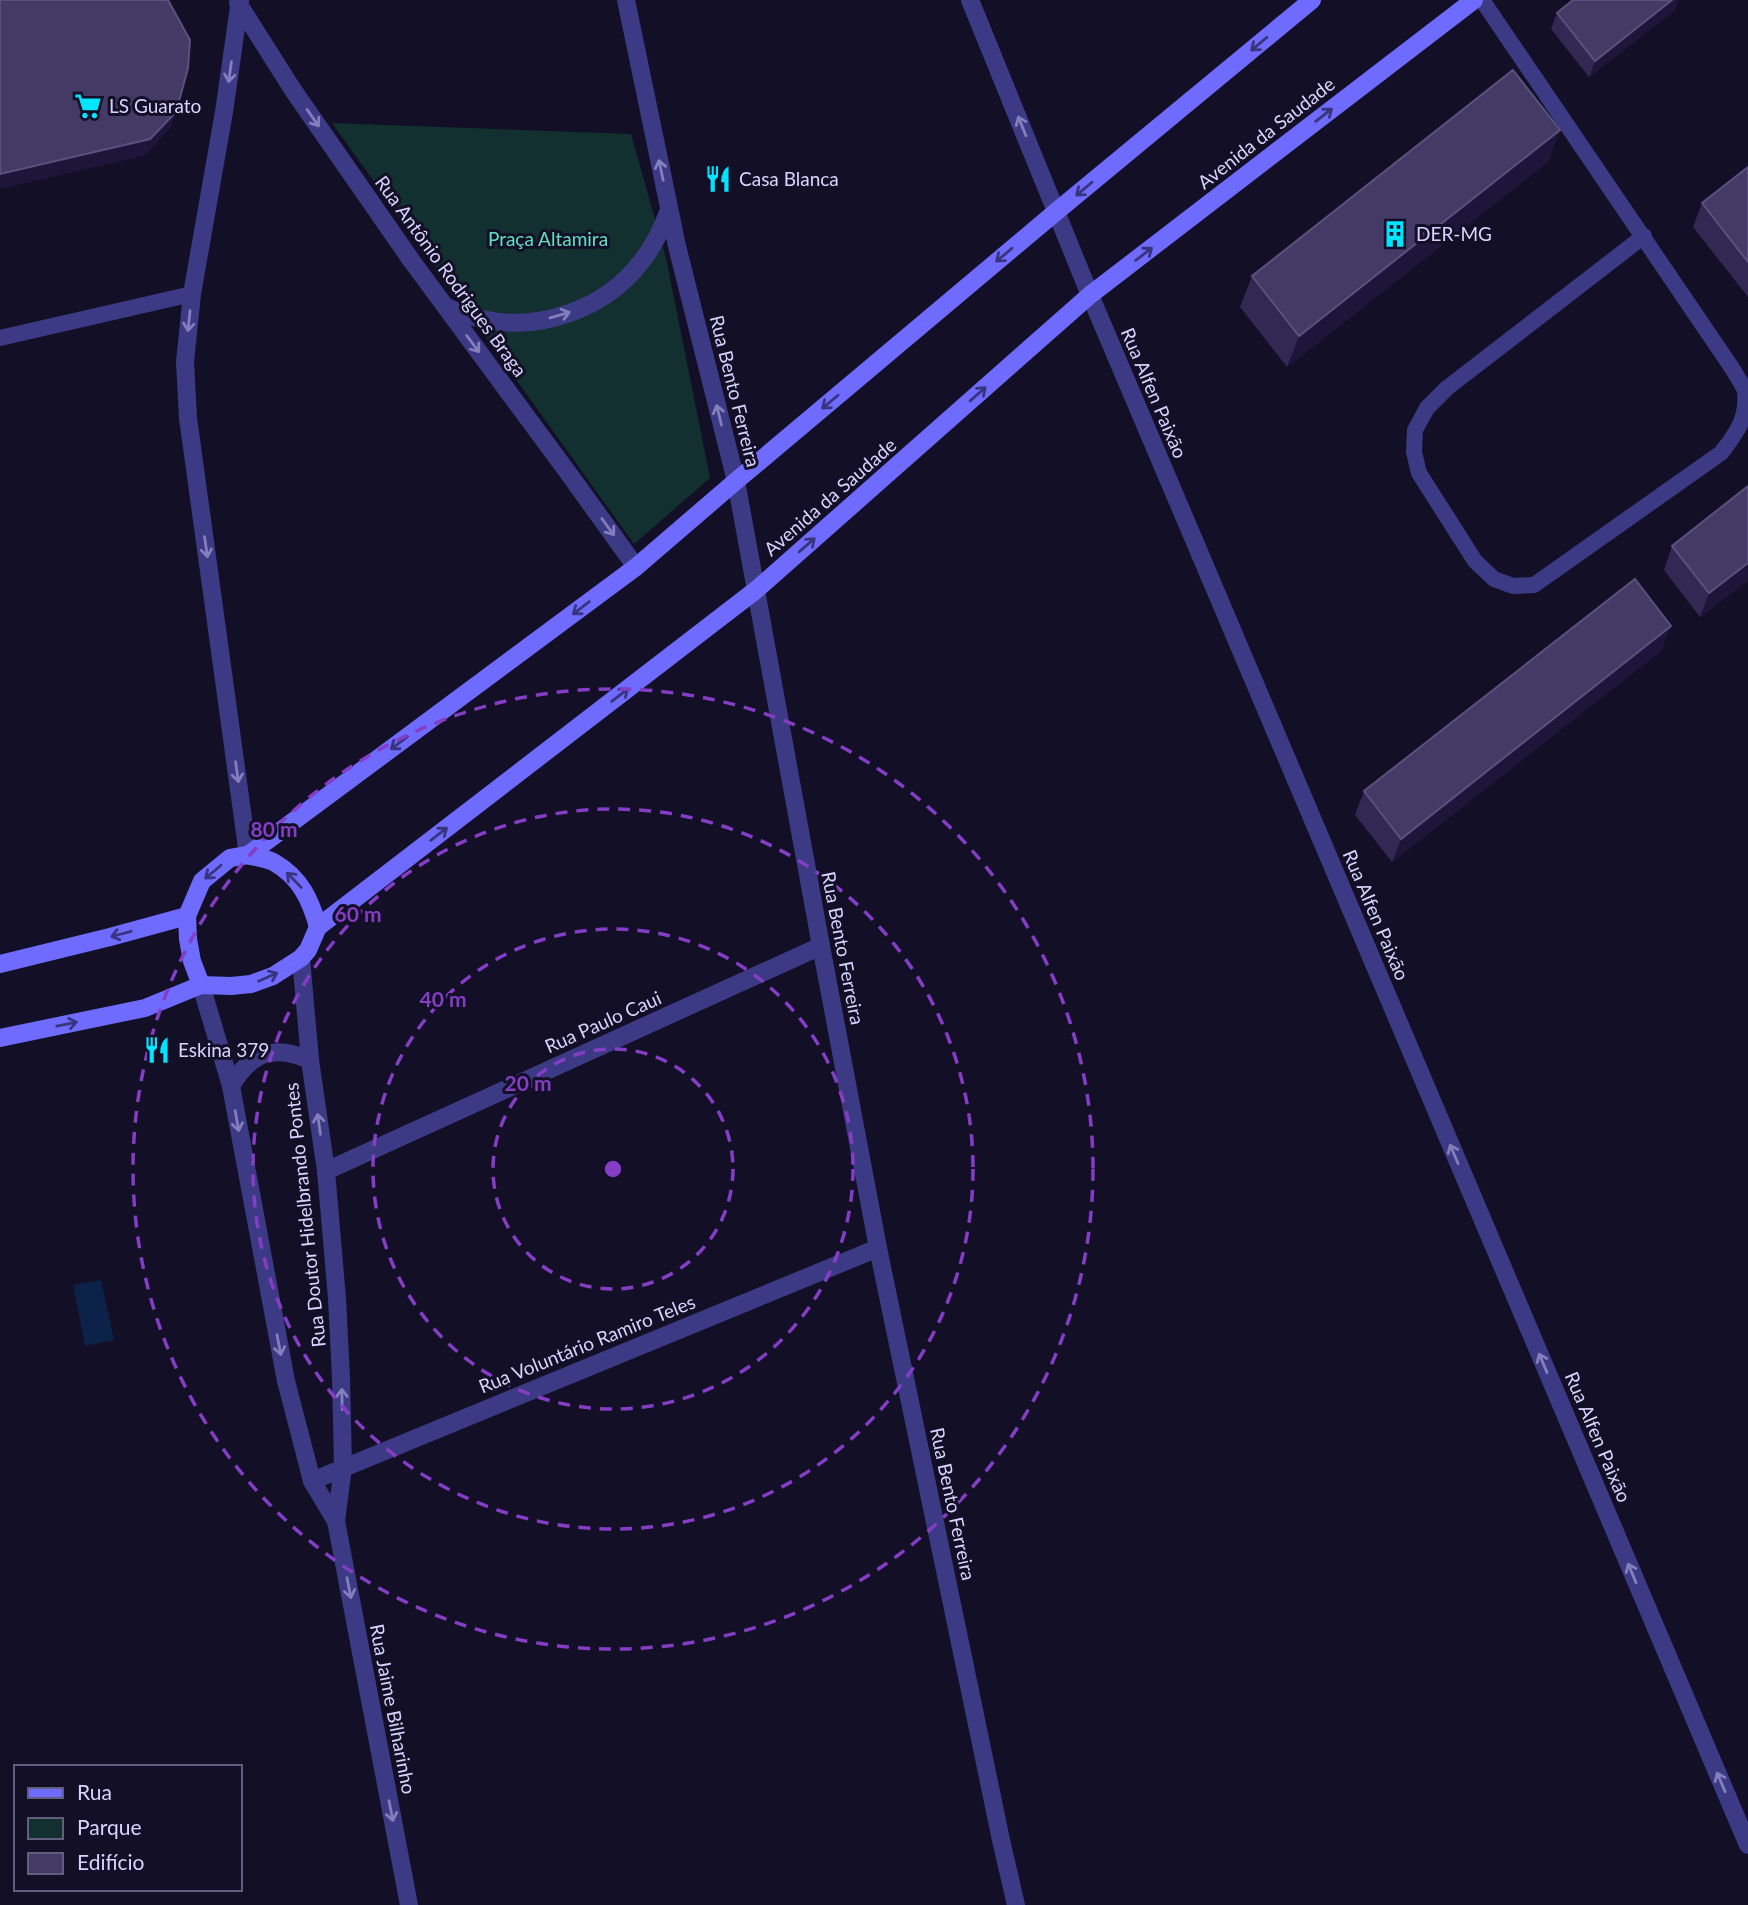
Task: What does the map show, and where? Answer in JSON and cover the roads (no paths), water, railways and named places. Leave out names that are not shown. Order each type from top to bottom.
[{"type":"main road","points":[[248,855],[636,567],[1057,211],[1312,0]]},
{"type":"main road","name":"Avenida da Saudade","points":[[201,985],[251,984],[273,976],[300,958],[308,950],[318,927],[756,590],[1090,295],[1474,0]]},
{"type":"main road","points":[[0,1038],[145,1008],[201,985],[192,961],[187,916],[202,881],[230,858],[248,855],[274,862],[298,881],[312,904],[318,927]]},
{"type":"main road","points":[[0,964],[187,916]]},
{"type":"street","name":"Rua Bento Ferreira","points":[[626,0],[669,210],[736,481],[878,1248],[1016,1905]]},
{"type":"street","name":"Rua Alfen Paixão","points":[[970,0],[1090,295],[1748,1845]]},
{"type":"street","points":[[238,2],[224,112],[192,294],[185,362],[188,418],[248,855]]},
{"type":"street","name":"Rua Antônio Rodrigues Braga","points":[[238,2],[293,90],[446,307],[636,567]]},
{"type":"street","points":[[446,307],[481,319],[510,323],[540,321],[568,314],[596,302],[620,284],[641,263],[658,238],[669,210]]},
{"type":"street","name":"Rua Paulo Caui","points":[[326,1171],[821,946]]},
{"type":"street","name":"Rua Doutor Hidelbrando Pontes","points":[[300,958],[310,1060],[326,1171],[338,1311],[343,1468]]},
{"type":"street","name":"Rua Doutor Hidelbrando Pontes","points":[[201,985],[231,1086],[283,1369],[312,1480]]},
{"type":"street","points":[[231,1086],[240,1069],[256,1058],[274,1051],[293,1052],[310,1060]]},
{"type":"street","name":"Rua Voluntário Ramiro Teles","points":[[312,1480],[878,1248]]},
{"type":"street","name":"Rua Jaime Bilharinho","points":[[343,1468],[336,1521],[409,1905]]},
{"type":"street","name":"Rua Jaime Bilharinho","points":[[312,1480],[336,1521]]},
{"type":"lane","points":[[1482,0],[1644,236],[1734,371],[1745,391],[1747,415],[1721,453],[1534,585],[1513,586],[1494,579],[1475,561],[1419,473],[1414,452],[1415,429],[1427,408],[1447,388],[1644,236]]},
{"type":"lane","points":[[0,338],[192,294]]},
{"type":"water","points":[[101,1280],[114,1340],[85,1346],[73,1285]]},
{"type":"place","name":"LS Guarato","points":[[88,106]]},
{"type":"place","name":"Casa Blanca","points":[[718,179]]},
{"type":"place","name":"DER-MG","points":[[1395,234]]},
{"type":"place","name":"Eskina 379","points":[[157,1050]]},
{"type":"park label","name":"Praça Altamira","points":[[548,239]]}]
